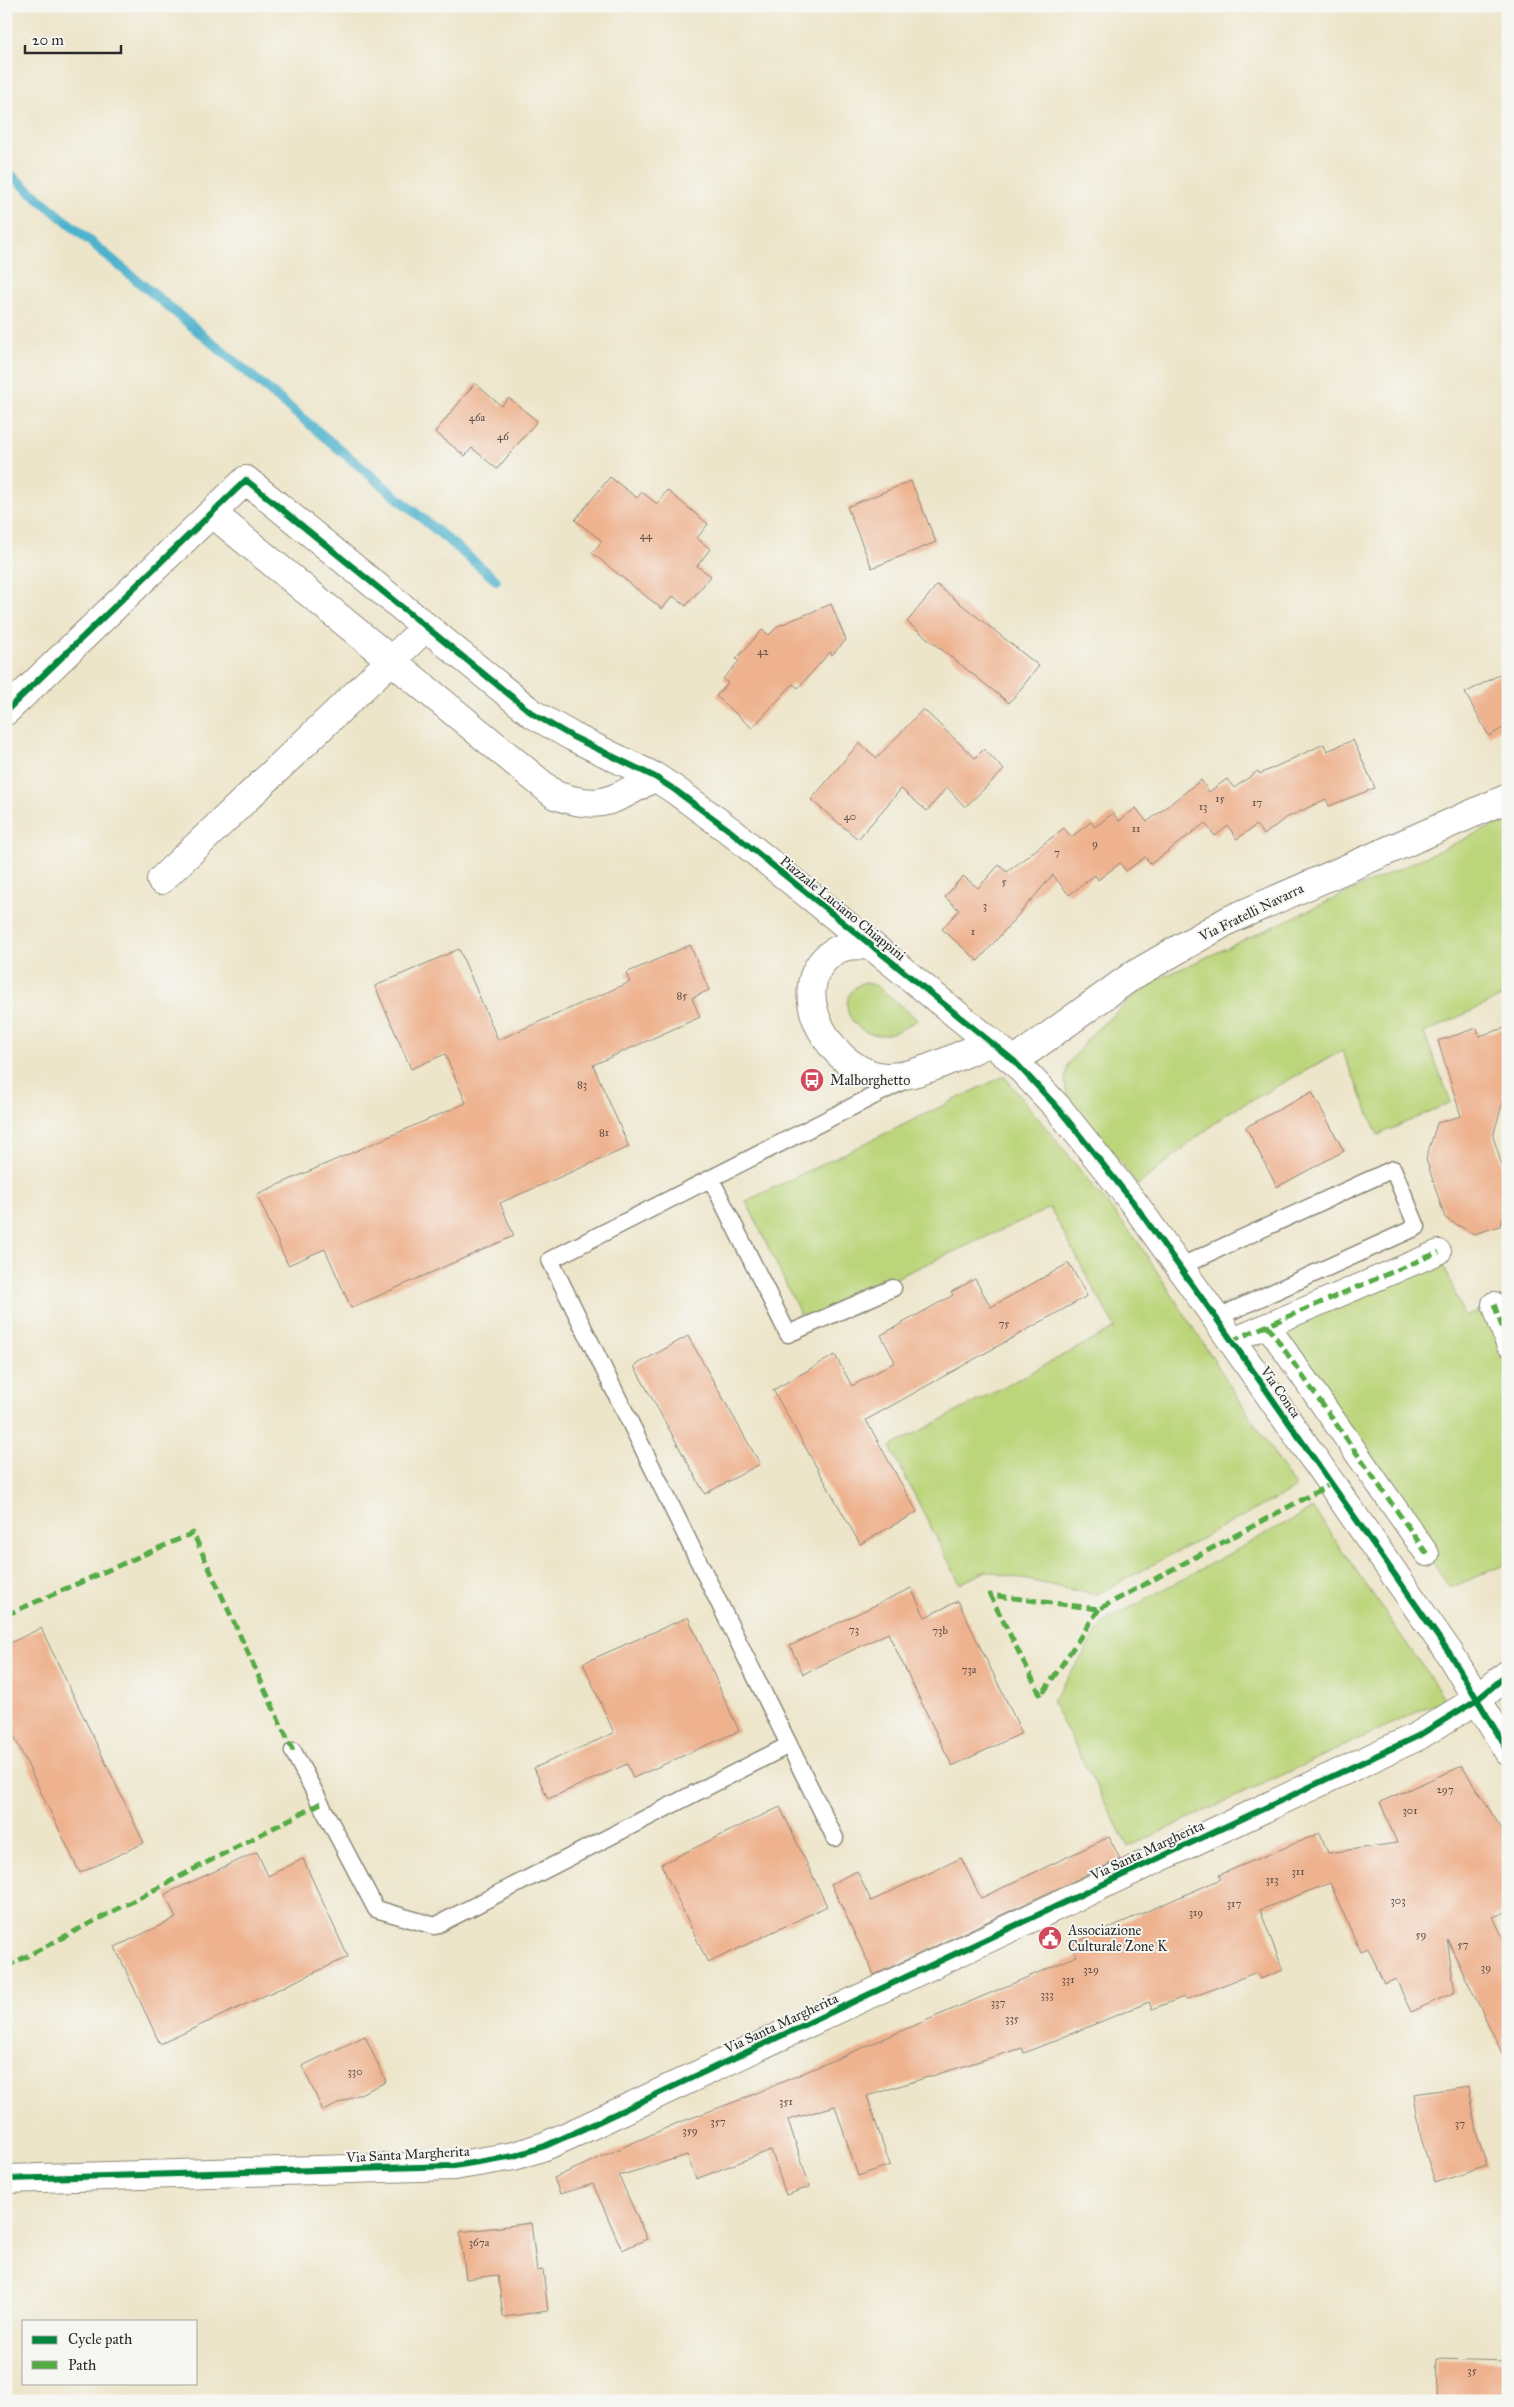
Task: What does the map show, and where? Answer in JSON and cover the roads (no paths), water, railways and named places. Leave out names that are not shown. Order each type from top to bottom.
[{"type":"street","name":"Piazzale Luciano Chiappini","points":[[212,512],[246,480],[533,714],[573,737],[655,777],[728,830],[1014,1061]]},
{"type":"street","points":[[6,711],[212,512],[556,795],[578,803],[596,804],[616,798],[655,777]]},
{"type":"street","points":[[161,880],[426,627]]},
{"type":"street","name":"Via Fratelli Navarra","points":[[1014,1061],[1132,976],[1229,920],[1508,798]]},
{"type":"street","name":"Piazzale Luciano Chiappini","points":[[870,946],[856,944],[837,948],[821,962],[811,981],[812,1004],[818,1025],[847,1061],[865,1074],[886,1077],[904,1075],[991,1042]]},
{"type":"street","name":"Via Conca","points":[[1014,1061],[1058,1108],[1097,1154],[1216,1318],[1450,1654],[1508,1751]]},
{"type":"street","points":[[1231,1341],[1439,1252]]},
{"type":"street","points":[[1494,1304],[1508,1344]]},
{"type":"street","points":[[1267,1325],[1427,1554]]},
{"type":"street","name":"Via Santa Margherita","points":[[6,2179],[413,2169],[454,2166],[514,2156],[553,2142],[705,2073],[1418,1736],[1478,1699],[1508,1674]]},
{"type":"lane","points":[[835,1838],[550,1260],[931,1066]]},
{"type":"lane","points":[[1179,1267],[1393,1169],[1417,1227],[1216,1318]]},
{"type":"lane","points":[[710,1179],[788,1334],[893,1288]]},
{"type":"lane","points":[[294,1751],[376,1909],[435,1926],[789,1745]]},
{"type":"waterway","points":[[6,171],[496,580]]},
{"type":"place","name":"Malborghetto","points":[[812,1080]]},
{"type":"place","name":"Associazione Culturale Zone K","points":[[1050,1938]]}]
